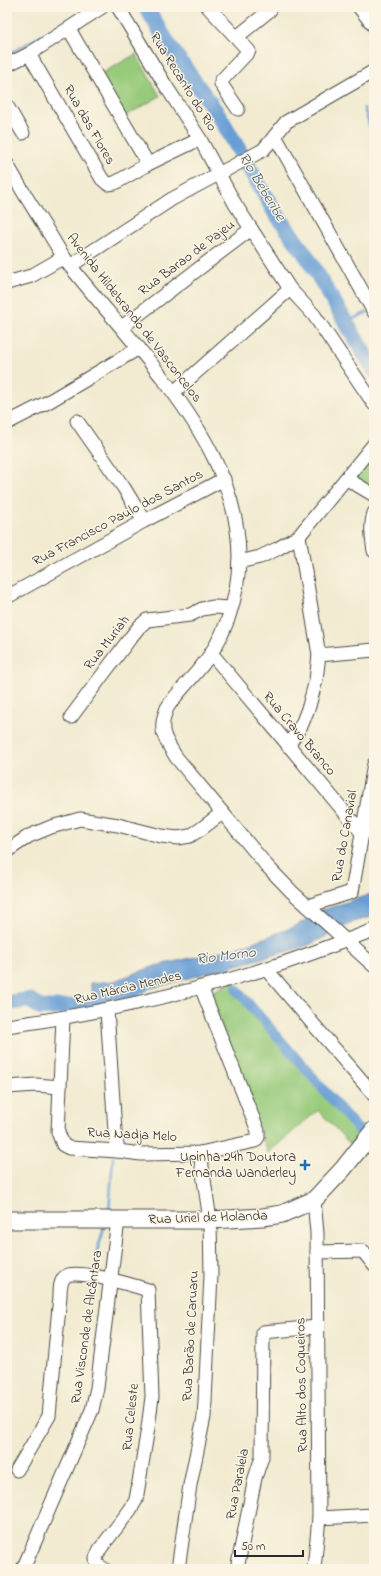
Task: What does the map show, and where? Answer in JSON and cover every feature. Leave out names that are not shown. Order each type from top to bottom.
[{"type":"main road","name":"Rua Uriel de Holanda","points":[[7,1220],[210,1220],[263,1218],[282,1214],[314,1200],[372,1140]]},
{"type":"street","points":[[7,65],[29,54],[102,7]]},
{"type":"street","name":"Rua Recanto do Rio","points":[[118,7],[200,139],[235,204],[290,290],[314,315],[374,404]]},
{"type":"street","points":[[208,7],[249,51],[221,81],[221,84],[238,109]]},
{"type":"street","points":[[236,37],[270,10],[268,7]]},
{"type":"street","points":[[359,7],[374,26]]},
{"type":"street","points":[[69,29],[148,164]]},
{"type":"street","name":"Rua das Flores","points":[[29,54],[104,182],[108,184],[115,183],[148,164],[200,139]]},
{"type":"street","points":[[7,283],[67,262],[205,180],[263,150],[282,127],[291,119],[374,71]]},
{"type":"street","points":[[7,106],[23,133]]},
{"type":"street","points":[[275,136],[372,308]]},
{"type":"street","name":"Avenida Hildebrando de Vasconcelos","points":[[7,164],[67,262],[174,392],[198,428],[224,479],[235,518],[239,562],[238,578],[231,608],[227,620],[211,653],[167,708],[163,718],[162,728],[165,740],[176,757],[267,866],[311,909],[374,966]]},
{"type":"street","name":"Rua Barao de Pajeu","points":[[122,327],[251,229]]},
{"type":"street","points":[[174,392],[290,290]]},
{"type":"street","points":[[7,423],[48,402],[139,348]]},
{"type":"street","points":[[77,421],[124,488],[144,521]]},
{"type":"street","points":[[239,562],[260,557],[299,536],[374,444]]},
{"type":"street","points":[[346,478],[374,495]]},
{"type":"street","name":"Rua Francisco Paulo dos Santos","points":[[7,597],[144,521],[224,479]]},
{"type":"street","points":[[374,513],[372,520],[372,535],[374,551]]},
{"type":"street","points":[[288,746],[302,724],[316,680],[319,655],[299,536]]},
{"type":"street","name":"Rua Muriah","points":[[71,717],[131,637],[147,620],[190,615],[202,609],[214,607],[231,608]]},
{"type":"street","points":[[319,655],[374,650]]},
{"type":"street","name":"Rua Cravo Branco","points":[[211,653],[363,834]]},
{"type":"street","name":"Rua do Canavial","points":[[311,909],[352,892],[374,764]]},
{"type":"street","points":[[7,851],[29,836],[50,827],[80,819],[118,825],[161,836],[178,838],[190,836],[222,813]]},
{"type":"street","name":"Rua Márcia Mendes","points":[[7,1026],[107,1010],[169,996],[266,969],[342,937],[374,930]]},
{"type":"street","points":[[266,969],[374,1095]]},
{"type":"street","name":"Rua Nadja Melo","points":[[60,1086],[58,1132],[63,1145],[69,1148],[141,1154],[200,1153],[254,1141],[258,1137],[258,1131],[201,987]]},
{"type":"street","points":[[107,1010],[114,1131],[118,1151]]},
{"type":"street","points":[[7,1087],[36,1085],[60,1086],[63,1018]]},
{"type":"street","name":"Rua Barão de Caruaru","points":[[178,1569],[190,1485],[204,1417],[211,1282],[210,1220],[200,1153]]},
{"type":"street","name":"Rua Alto dos Coqueiros","points":[[314,1200],[317,1233],[319,1518],[314,1569]]},
{"type":"street","name":"Rua Visconde de Alcântara","points":[[23,1569],[92,1410],[97,1388],[118,1220]]},
{"type":"street","points":[[317,1252],[363,1251],[374,1265]]},
{"type":"street","points":[[17,1470],[48,1416],[62,1282],[66,1275],[73,1273],[111,1279]]},
{"type":"street","name":"Rua Celeste","points":[[104,1569],[98,1567],[96,1562],[100,1549],[136,1500],[152,1397],[148,1290],[111,1279]]},
{"type":"street","name":"Rua Paralela","points":[[237,1569],[255,1478],[262,1457],[263,1332],[317,1327]]},
{"type":"street","points":[[319,1518],[374,1514]]},
{"type":"green space","points":[[136,54],[160,96],[124,117],[99,75]]},
{"type":"green space","points":[[374,450],[374,490],[356,478],[355,474]]},
{"type":"green space","points":[[233,981],[362,1133],[352,1146],[319,1111],[317,1111],[268,1153],[210,993]]},
{"type":"water","points":[[374,893],[374,916],[356,921],[307,946],[163,985],[94,1001],[90,983],[114,981],[155,966],[240,947],[294,927],[323,910]]},
{"type":"waterway","name":"Rio Beberibe","points":[[146,7],[172,50],[220,117],[274,211],[308,258],[374,370]]},
{"type":"waterway","points":[[7,55],[78,15]]},
{"type":"waterway","points":[[364,108],[374,139]]},
{"type":"waterway","points":[[346,322],[368,312]]},
{"type":"waterway","points":[[220,957],[229,976]]},
{"type":"waterway","name":"Rio Morno","points":[[7,1003],[29,1000],[41,1008],[85,1006],[98,1003],[104,998],[115,998],[126,995],[148,980]]},
{"type":"waterway","points":[[236,989],[362,1134]]},
{"type":"waterway","points":[[109,1213],[113,1157]]},
{"type":"waterway","points":[[95,1258],[104,1228]]},
{"type":"place","name":"Upinha 24h Doutora Fernanda Wanderley","points":[[305,1165]]}]
